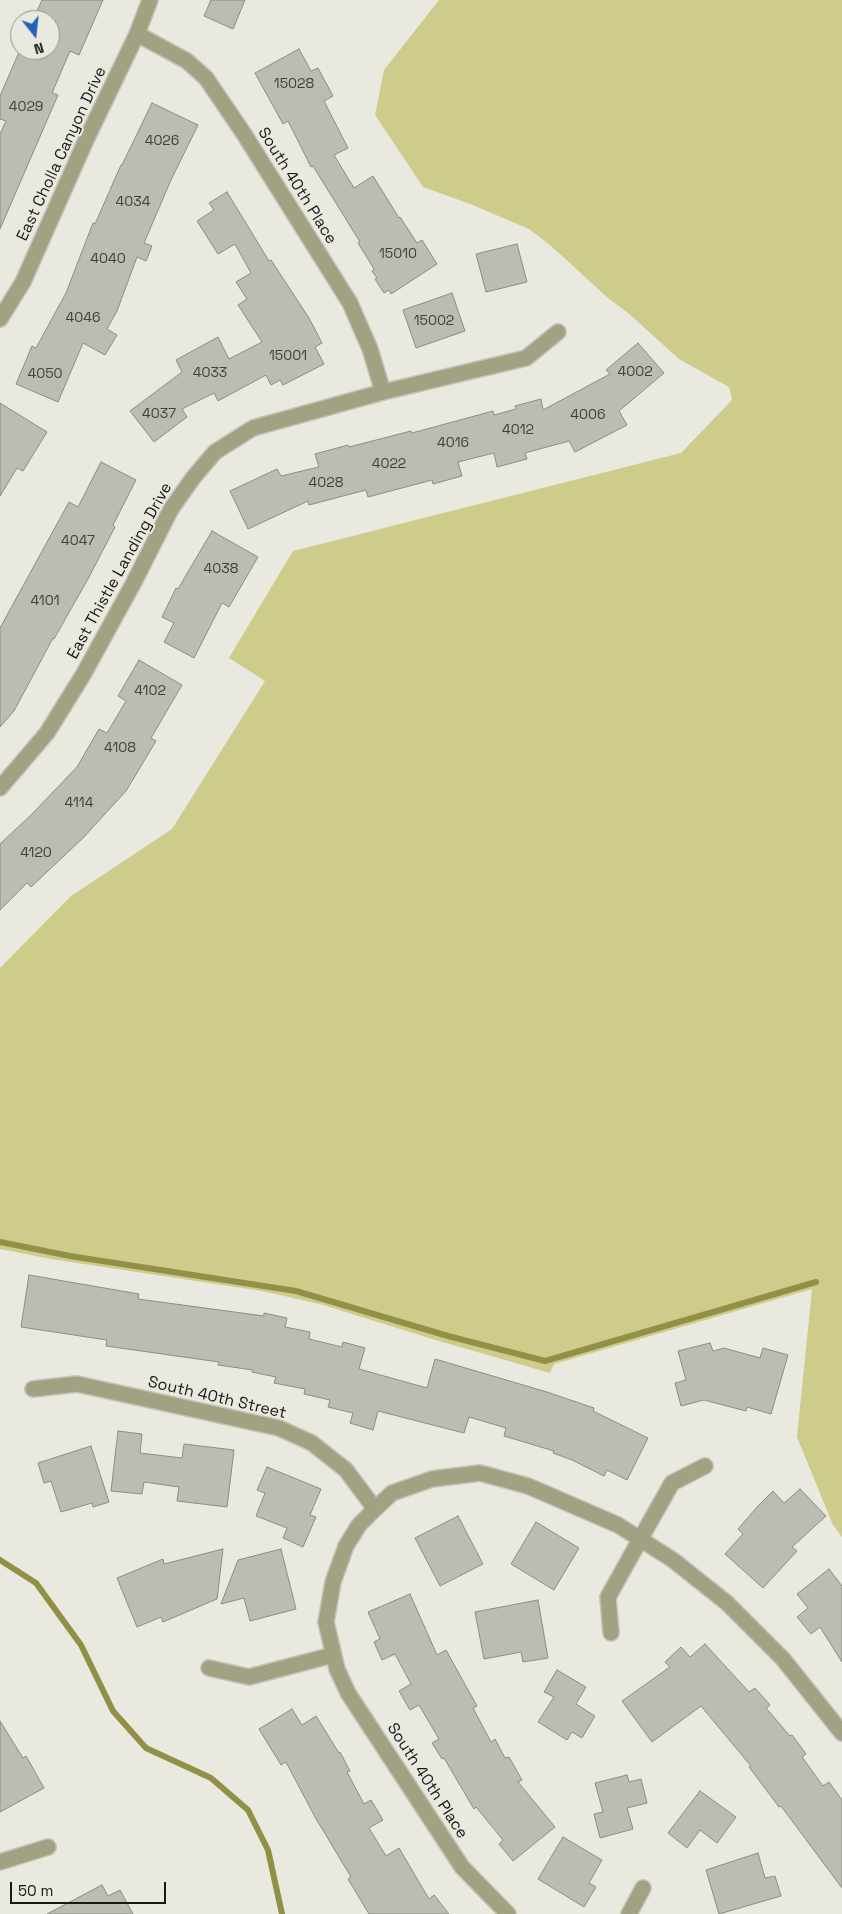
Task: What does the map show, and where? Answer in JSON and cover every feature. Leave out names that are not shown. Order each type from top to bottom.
[{"type":"street","name":"East Cholla Canyon Drive","points":[[0,319],[22,282],[150,0]]},
{"type":"street","name":"South 40th Place","points":[[136,34],[187,60],[206,78],[244,134],[350,303],[370,349],[383,392]]},
{"type":"street","name":"East Thistle Landing Drive","points":[[0,788],[47,733],[92,659],[171,509],[193,478],[215,452],[253,428],[383,392],[526,358],[558,332]]},
{"type":"street","name":"South 40th Street","points":[[33,1389],[78,1384],[279,1428],[312,1443],[346,1470],[375,1510]]},
{"type":"street","points":[[611,1633],[608,1597],[672,1483],[705,1466]]},
{"type":"street","points":[[375,1510],[392,1494],[416,1485],[432,1480],[480,1473],[528,1486],[618,1525],[673,1560],[727,1603],[783,1659],[842,1733]]},
{"type":"street","name":"South 40th Place","points":[[375,1510],[359,1525],[346,1546],[333,1582],[326,1622],[337,1669],[348,1693],[462,1867],[508,1914]]},
{"type":"street","points":[[209,1668],[249,1677],[333,1655]]},
{"type":"street","points":[[0,1862],[48,1847]]},
{"type":"street","points":[[629,1914],[643,1888]]},
{"type":"shaded area","points":[[439,0],[842,0],[842,1537],[833,1525],[797,1437],[812,1289],[554,1364],[550,1373],[320,1304],[262,1291],[51,1259],[0,1249],[0,968],[71,896],[172,829],[265,681],[229,658],[293,551],[681,453],[732,400],[729,387],[679,359],[550,245],[529,229],[470,204],[423,187],[375,115],[384,70]]},
{"type":"building","points":[[42,0],[103,0],[79,55],[70,51],[52,93],[58,95],[0,229],[0,134],[6,121],[0,119],[0,96],[16,60],[60,60],[60,10],[38,10]]},
{"type":"building","points":[[211,0],[245,0],[233,29],[204,16]]},
{"type":"building","points":[[299,49],[311,71],[318,68],[333,96],[324,101],[348,148],[334,155],[354,188],[373,176],[417,243],[422,240],[437,264],[391,294],[389,290],[384,293],[375,279],[377,278],[372,271],[374,269],[358,243],[360,242],[313,166],[311,167],[288,121],[283,124],[255,73]]},
{"type":"building","points":[[152,103],[198,125],[171,180],[144,243],[152,246],[146,261],[137,257],[117,311],[107,329],[117,335],[105,355],[83,343],[58,402],[16,384],[32,346],[36,348],[66,293],[93,223],[95,224],[121,165]]},
{"type":"building","points":[[227,192],[269,261],[271,260],[309,318],[322,343],[315,347],[324,364],[283,385],[280,380],[271,385],[266,375],[218,401],[214,393],[182,409],[187,417],[154,442],[130,411],[182,372],[176,360],[218,337],[229,359],[262,342],[238,305],[247,299],[236,282],[251,273],[235,244],[218,254],[197,221],[214,210],[209,203]]},
{"type":"building","points":[[517,244],[527,282],[486,292],[476,254]]},
{"type":"building","points":[[452,293],[465,331],[416,348],[403,310]]},
{"type":"building","points":[[638,343],[664,373],[619,411],[627,425],[575,452],[569,441],[525,453],[527,459],[497,467],[494,453],[458,462],[462,476],[433,484],[432,480],[368,497],[366,490],[309,505],[308,501],[248,529],[230,491],[277,469],[281,476],[319,467],[315,454],[348,445],[349,447],[411,431],[412,433],[493,411],[494,415],[516,409],[515,406],[541,399],[543,410],[610,374],[606,370]]},
{"type":"building","points":[[0,403],[47,432],[23,471],[17,468],[0,496]]},
{"type":"building","points":[[101,462],[136,480],[113,525],[115,527],[88,579],[53,638],[14,711],[0,727],[0,628],[69,502],[78,507]]},
{"type":"building","points":[[212,531],[258,557],[229,607],[222,603],[194,658],[164,642],[174,623],[162,617],[176,588],[178,589]]},
{"type":"building","points":[[139,660],[182,685],[151,738],[156,741],[126,791],[83,838],[31,887],[27,883],[0,910],[0,844],[77,767],[99,729],[107,733],[126,701],[118,696]]},
{"type":"building","points":[[29,1275],[139,1294],[138,1299],[264,1316],[264,1313],[287,1318],[285,1327],[310,1332],[309,1339],[342,1347],[343,1342],[365,1348],[359,1369],[427,1388],[435,1359],[594,1408],[593,1411],[648,1438],[627,1480],[607,1470],[604,1476],[553,1453],[554,1451],[504,1436],[506,1428],[469,1417],[464,1433],[378,1411],[373,1430],[350,1423],[353,1413],[328,1407],[330,1400],[304,1394],[305,1389],[274,1383],[276,1377],[252,1372],[253,1370],[218,1365],[219,1362],[106,1346],[107,1340],[21,1327]]},
{"type":"building","points":[[710,1343],[713,1351],[724,1348],[760,1358],[763,1348],[788,1355],[771,1414],[747,1407],[746,1411],[704,1400],[681,1406],[675,1383],[686,1380],[678,1351]]},
{"type":"building","points":[[118,1431],[142,1434],[140,1453],[182,1458],[184,1444],[234,1450],[227,1507],[177,1501],[179,1487],[144,1482],[142,1494],[111,1491]]},
{"type":"building","points":[[91,1446],[109,1502],[93,1507],[92,1503],[61,1512],[51,1481],[44,1483],[38,1463]]},
{"type":"building","points":[[267,1467],[321,1489],[310,1515],[316,1517],[303,1547],[283,1538],[287,1528],[256,1516],[265,1493],[257,1490]]},
{"type":"building","points":[[800,1489],[826,1516],[792,1547],[797,1551],[763,1588],[725,1554],[743,1534],[738,1529],[773,1491],[784,1503]]},
{"type":"building","points":[[458,1516],[483,1564],[440,1586],[415,1538]]},
{"type":"building","points":[[536,1522],[579,1548],[554,1590],[511,1564]]},
{"type":"building","points":[[223,1549],[217,1599],[163,1622],[161,1617],[137,1627],[117,1578],[163,1559],[164,1564]]},
{"type":"building","points":[[281,1549],[296,1609],[250,1621],[244,1598],[221,1604],[238,1560]]},
{"type":"building","points":[[829,1569],[842,1586],[842,1662],[820,1627],[811,1634],[797,1617],[808,1608],[797,1594]]},
{"type":"building","points":[[410,1594],[437,1655],[446,1650],[477,1706],[473,1708],[491,1742],[495,1739],[505,1758],[509,1757],[522,1780],[518,1782],[555,1827],[513,1861],[499,1844],[503,1840],[476,1807],[474,1809],[444,1758],[442,1759],[432,1743],[439,1739],[419,1705],[410,1710],[399,1691],[411,1684],[395,1654],[382,1660],[374,1642],[380,1639],[368,1612]]},
{"type":"building","points":[[538,1600],[548,1658],[523,1662],[521,1652],[484,1659],[475,1612]]},
{"type":"building","points":[[705,1644],[749,1692],[755,1688],[770,1705],[766,1708],[790,1736],[792,1735],[806,1754],[802,1757],[823,1786],[829,1782],[842,1800],[842,1888],[781,1806],[779,1807],[749,1767],[751,1766],[701,1706],[652,1742],[622,1701],[670,1667],[665,1662],[681,1647],[690,1657]]},
{"type":"building","points":[[557,1670],[586,1687],[576,1704],[595,1716],[582,1738],[572,1732],[567,1740],[538,1722],[554,1697],[544,1692]]},
{"type":"building","points":[[292,1709],[302,1725],[316,1716],[340,1752],[350,1771],[347,1772],[364,1804],[371,1800],[383,1820],[369,1828],[386,1856],[399,1848],[429,1899],[434,1895],[449,1914],[369,1914],[348,1879],[351,1877],[315,1817],[286,1762],[281,1765],[259,1729]]},
{"type":"building","points":[[0,1721],[23,1758],[26,1756],[44,1788],[0,1812]]},
{"type":"building","points":[[627,1775],[629,1782],[641,1779],[647,1803],[627,1808],[633,1829],[600,1838],[594,1814],[603,1812],[595,1783]]},
{"type":"building","points":[[700,1791],[736,1817],[717,1843],[700,1830],[687,1848],[668,1833]]},
{"type":"building","points":[[563,1837],[602,1860],[589,1883],[596,1887],[584,1907],[538,1879]]},
{"type":"building","points":[[758,1853],[765,1878],[775,1876],[781,1896],[719,1914],[706,1870]]},
{"type":"building","points":[[102,1885],[108,1896],[120,1890],[133,1914],[47,1914]]},
{"type":"waterway","points":[[0,1242],[70,1256],[296,1291],[448,1336],[545,1361],[816,1282]]},
{"type":"waterway","points":[[0,1560],[36,1583],[81,1645],[113,1711],[146,1748],[211,1778],[248,1810],[268,1850],[282,1914]]}]
